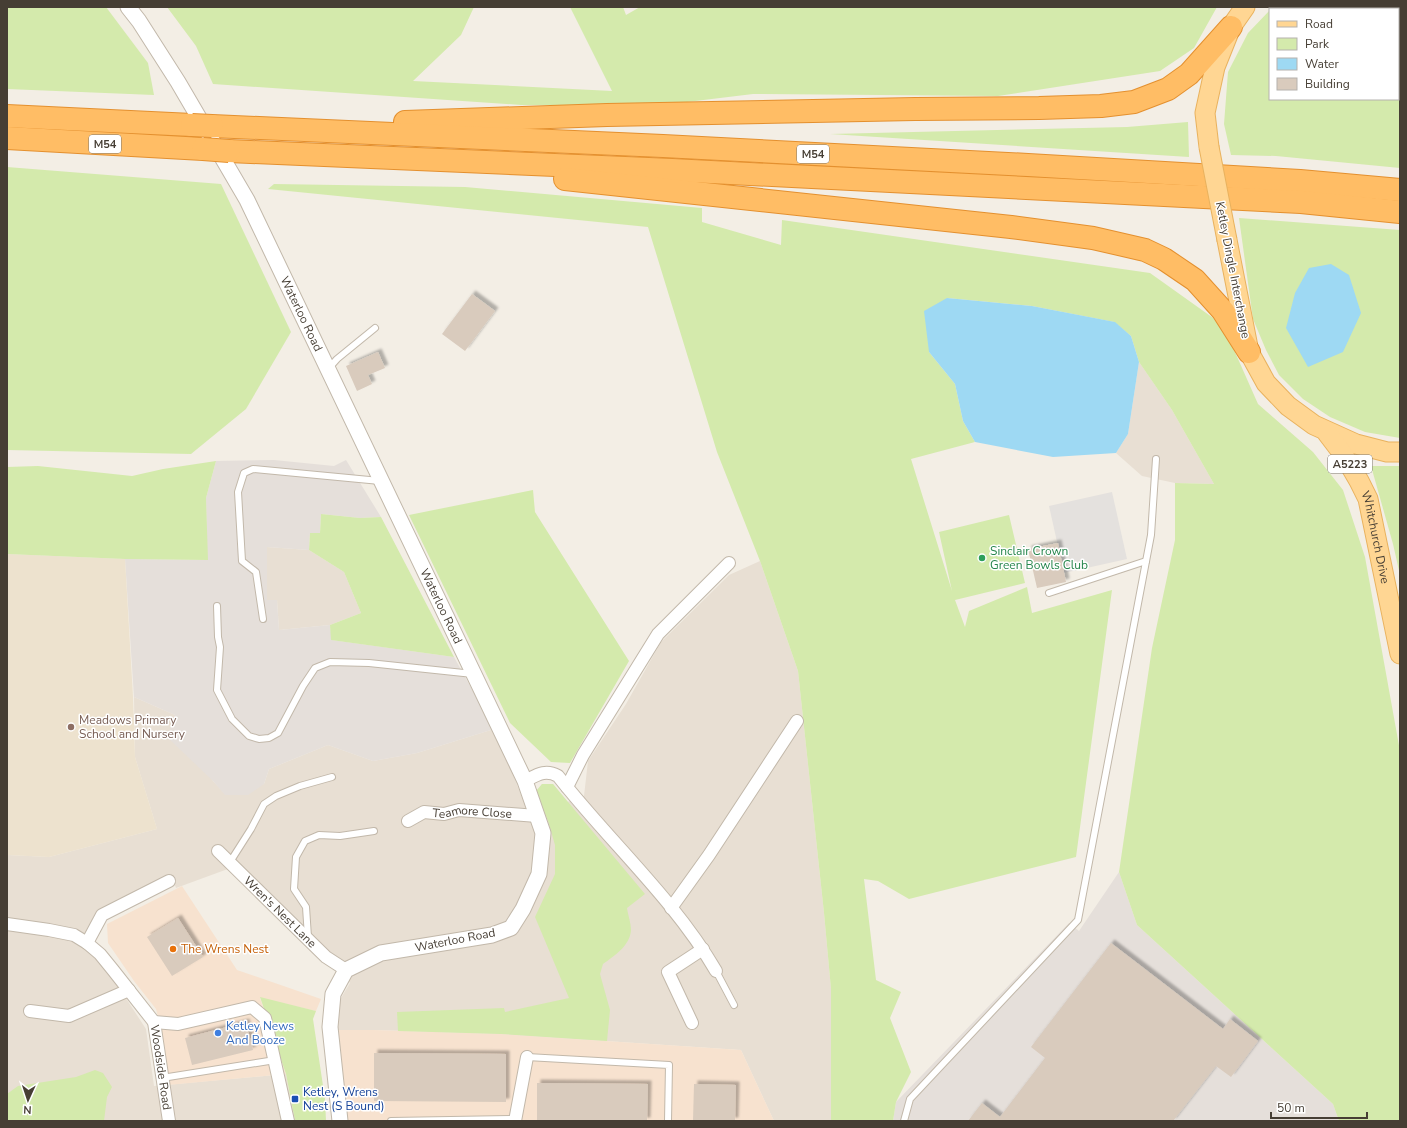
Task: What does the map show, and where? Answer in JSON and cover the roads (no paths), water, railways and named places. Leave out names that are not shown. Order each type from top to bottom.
[{"type":"highway","name":"M54","points":[[210,126],[615,115],[1101,106],[1134,102],[1168,89],[1189,74],[1231,27]]},
{"type":"highway","name":"M54","points":[[7,116],[1028,165],[1300,181],[1400,190]]},
{"type":"highway","name":"M54","points":[[7,138],[229,151],[664,170],[1285,202],[1400,212]]},
{"type":"highway","name":"M54","points":[[361,157],[1011,227],[1093,238],[1145,250],[1164,259],[1195,280],[1223,311],[1249,352]]},
{"type":"main road","name":"Ketley Dingle Interchange","points":[[1245,7],[1231,27],[1215,67],[1205,113],[1209,147],[1249,352],[1266,383],[1288,406],[1314,426],[1356,444],[1387,452],[1400,452]]},
{"type":"main road","name":"Whitchurch Drive","points":[[1326,432],[1345,456],[1368,499],[1400,654]]},
{"type":"street","name":"Waterloo Road","points":[[128,7],[139,21],[178,82],[247,200],[525,781],[543,833],[539,874],[523,909],[511,928],[492,935],[381,953],[346,970]]},
{"type":"street","points":[[567,787],[583,755],[658,634],[729,563]]},
{"type":"street","points":[[671,908],[797,721]]},
{"type":"street","points":[[525,781],[537,775],[550,772],[558,776],[671,908],[703,949],[716,972]]},
{"type":"street","name":"Teamore Close","points":[[408,821],[424,812],[444,814],[459,810],[537,816]]},
{"type":"street","name":"Wren's Nest Lane","points":[[218,851],[326,957],[346,970]]},
{"type":"street","points":[[87,943],[102,916],[169,881]]},
{"type":"street","name":"Woodside Road","points":[[7,924],[63,932],[87,943],[100,954],[154,1022],[169,1121]]},
{"type":"street","points":[[692,1023],[668,972],[703,949]]},
{"type":"street","points":[[340,1121],[330,1027],[333,994],[346,970]]},
{"type":"street","points":[[30,1011],[69,1016],[129,990]]},
{"type":"street","points":[[154,1022],[178,1024],[252,1007],[265,1018],[288,1121]]},
{"type":"street","points":[[515,1120],[527,1058]]},
{"type":"lane","points":[[328,369],[337,359],[376,328]]},
{"type":"lane","points":[[904,1121],[910,1099],[1078,920],[1151,535],[1156,459]]},
{"type":"lane","points":[[263,620],[256,572],[242,561],[238,492],[244,473],[253,469],[382,481]]},
{"type":"lane","points":[[1049,593],[1146,561]]},
{"type":"lane","points":[[217,606],[218,637],[220,647],[216,690],[232,719],[249,736],[254,738],[269,738],[278,733],[303,686],[316,668],[330,662],[369,663],[474,674]]},
{"type":"lane","points":[[230,862],[251,829],[264,804],[276,796],[300,786],[332,776]]},
{"type":"lane","points":[[308,939],[306,907],[294,889],[296,857],[305,840],[319,836],[340,836],[374,831]]},
{"type":"lane","points":[[716,972],[734,1005]]},
{"type":"lane","points":[[527,1058],[669,1065],[668,1121]]},
{"type":"lane","points":[[162,1078],[275,1060]]},
{"type":"lane","points":[[391,1121],[515,1120]]},
{"type":"water","points":[[1331,264],[1349,275],[1361,313],[1343,352],[1308,367],[1286,328],[1295,293],[1309,268]]},
{"type":"water","points":[[947,298],[1032,306],[1115,322],[1131,336],[1139,362],[1128,434],[1116,453],[1053,457],[975,442],[963,421],[955,384],[929,352],[924,311]]},
{"type":"place","name":"Sinclair Crown Green Bowls Club","points":[[982,558]]},
{"type":"place","name":"Meadows Primary School and Nursery","points":[[71,727]]},
{"type":"place","name":"The Wrens Nest","points":[[173,949]]},
{"type":"place","name":"Ketley News And Booze","points":[[218,1033]]},
{"type":"place","name":"Ketley, Wrens Nest (S Bound)","points":[[295,1099]]}]
